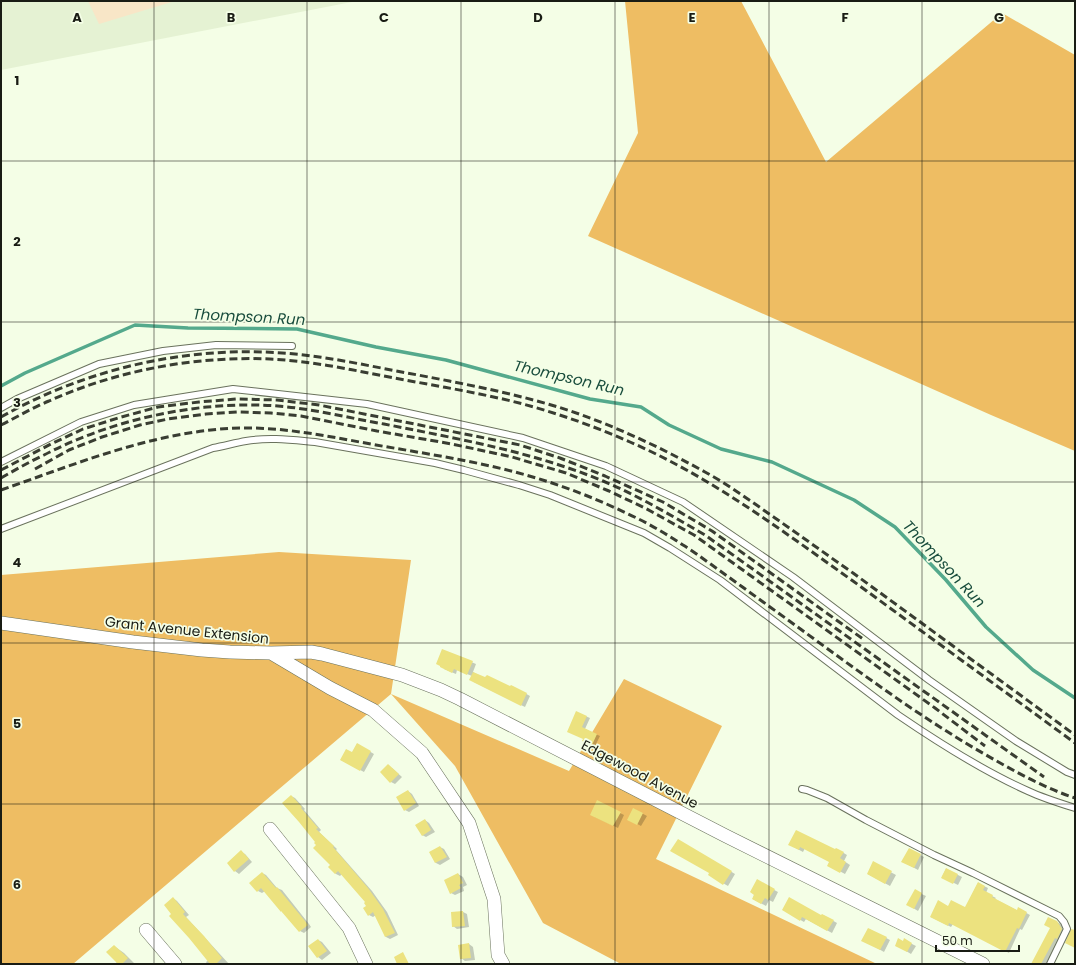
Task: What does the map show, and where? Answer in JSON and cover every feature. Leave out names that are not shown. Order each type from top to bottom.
[{"type":"street","name":"Grant Avenue Extension","points":[[1,623],[133,642],[202,650],[271,653],[330,688],[373,710],[422,753],[469,823],[494,899],[498,955],[503,964]]},
{"type":"street","name":"Edgewood Avenue","points":[[271,653],[311,652],[322,654],[402,674],[441,690],[740,844],[982,964]]},
{"type":"street","points":[[270,829],[349,928],[366,964]]},
{"type":"street","points":[[146,930],[175,964]]},
{"type":"lane","points":[[1,408],[17,399],[99,364],[163,351],[208,346],[292,346]]},
{"type":"lane","points":[[1,462],[81,422],[134,405],[233,389],[367,404],[523,438],[606,466],[683,502],[793,577],[929,680],[1004,732],[1067,772],[1075,775]]},
{"type":"lane","points":[[1,529],[213,448],[247,441],[276,439],[315,442],[435,463],[464,470],[550,495],[644,533],[720,580],[898,715],[927,734],[1029,792],[1075,808]]},
{"type":"lane","points":[[802,789],[826,798],[934,855],[1054,913],[1070,929],[1050,964]]},
{"type":"shaded area","points":[[1,1],[357,1],[1,70]]},
{"type":"shaded area","points":[[88,1],[175,1],[99,24]]},
{"type":"shaded area","points":[[625,1],[741,1],[826,162],[1002,13],[1075,55],[1075,451],[588,236],[638,133]]},
{"type":"shaded area","points":[[279,552],[411,560],[391,694],[73,964],[1,964],[1,575]]},
{"type":"shaded area","points":[[624,679],[722,726],[656,859],[877,964],[621,964],[543,923],[455,766],[391,694],[569,771]]},
{"type":"building","points":[[442,649],[473,661],[467,675],[454,669],[452,673],[436,664]]},
{"type":"building","points":[[473,672],[485,677],[487,675],[527,693],[521,706],[469,680]]},
{"type":"building","points":[[576,711],[587,716],[582,727],[597,734],[592,745],[567,732]]},
{"type":"building","points":[[357,743],[371,751],[360,771],[340,760],[346,749],[352,752]]},
{"type":"building","points":[[388,764],[399,774],[390,783],[380,772]]},
{"type":"building","points":[[408,790],[416,803],[404,811],[396,797]]},
{"type":"building","points":[[291,795],[318,828],[316,829],[334,846],[333,847],[368,888],[383,909],[395,933],[385,937],[373,912],[368,916],[363,908],[366,906],[364,903],[365,902],[338,871],[335,874],[328,867],[330,865],[313,848],[316,845],[314,843],[315,842],[282,803]]},
{"type":"building","points":[[597,800],[621,812],[613,826],[590,815]]},
{"type":"building","points":[[633,808],[643,813],[637,825],[627,820]]},
{"type":"building","points":[[425,819],[431,830],[422,836],[415,825]]},
{"type":"building","points":[[796,830],[844,852],[840,858],[846,862],[840,873],[827,866],[829,862],[800,847],[799,850],[788,845]]},
{"type":"building","points":[[678,839],[732,871],[723,885],[708,875],[709,873],[670,851]]},
{"type":"building","points":[[440,846],[447,857],[435,863],[429,852]]},
{"type":"building","points":[[909,848],[921,854],[914,868],[901,862]]},
{"type":"building","points":[[241,850],[249,859],[234,872],[227,863]]},
{"type":"building","points":[[873,861],[892,871],[885,884],[867,874]]},
{"type":"building","points":[[946,868],[958,874],[953,884],[941,878]]},
{"type":"building","points":[[262,872],[276,888],[277,887],[308,925],[299,932],[261,888],[257,892],[249,883]]},
{"type":"building","points":[[458,873],[463,883],[459,885],[461,888],[450,894],[444,880]]},
{"type":"building","points":[[757,879],[775,889],[768,900],[765,898],[761,904],[752,899],[754,895],[750,892]]},
{"type":"building","points":[[978,882],[985,886],[983,890],[993,895],[992,897],[1017,910],[1018,907],[1027,912],[1005,952],[949,923],[948,926],[930,917],[938,900],[948,906],[951,900],[965,907]]},
{"type":"building","points":[[915,889],[922,893],[914,909],[906,905]]},
{"type":"building","points":[[173,897],[185,912],[183,914],[222,958],[216,964],[210,964],[169,916],[171,914],[164,905]]},
{"type":"building","points":[[789,897],[821,915],[822,914],[834,920],[827,931],[802,917],[800,921],[782,910]]},
{"type":"building","points":[[463,911],[465,926],[452,927],[451,912]]},
{"type":"building","points":[[1048,917],[1057,921],[1062,929],[1057,939],[1055,938],[1041,964],[1031,964],[1050,928],[1044,925]]},
{"type":"building","points":[[868,928],[887,937],[880,950],[861,941]]},
{"type":"building","points":[[1071,929],[1075,930],[1075,948],[1065,943]]},
{"type":"building","points":[[898,938],[903,941],[904,938],[912,943],[907,952],[895,946]]},
{"type":"building","points":[[318,939],[327,951],[317,958],[308,946]]},
{"type":"building","points":[[469,943],[471,958],[460,959],[458,945]]},
{"type":"building","points":[[114,945],[128,958],[122,964],[118,964],[106,952]]},
{"type":"building","points":[[403,952],[409,964],[397,964],[394,957]]},
{"type":"waterway","name":"Thompson Run","points":[[1,386],[25,373],[135,325],[188,328],[297,329],[376,347],[446,360],[590,399],[641,407],[669,425],[721,449],[772,462],[854,500],[895,527],[946,580],[986,627],[1033,670],[1075,698]]},
{"type":"railway","points":[[1,417],[34,400],[67,386],[137,364],[209,353],[246,352],[299,354],[350,362],[488,389],[558,407],[596,420],[651,444],[723,482],[853,573],[1075,735]]},
{"type":"railway","points":[[1,425],[75,390],[129,373],[185,363],[242,359],[286,360],[332,366],[475,393],[537,408],[578,421],[630,442],[689,471],[717,488],[772,524],[853,581],[1075,743]]},
{"type":"railway","points":[[1,470],[83,429],[158,407],[237,399],[277,400],[319,405],[520,445],[560,458],[605,476],[663,502],[712,531],[863,639]]},
{"type":"railway","points":[[1,478],[27,463],[63,446],[103,430],[165,413],[233,405],[278,406],[318,411],[440,435],[523,454],[603,481],[655,506],[705,535],[1044,777]]},
{"type":"railway","points":[[35,469],[69,450],[102,437],[140,425],[168,419],[238,412],[301,416],[452,444],[512,457],[566,473],[609,491],[645,508],[694,535],[935,708],[985,746]]},
{"type":"railway","points":[[1,490],[104,454],[157,439],[232,428],[273,429],[314,434],[463,460],[543,480],[599,501],[633,516],[662,532],[694,552],[870,680],[948,732],[1023,776],[1075,798]]}]
